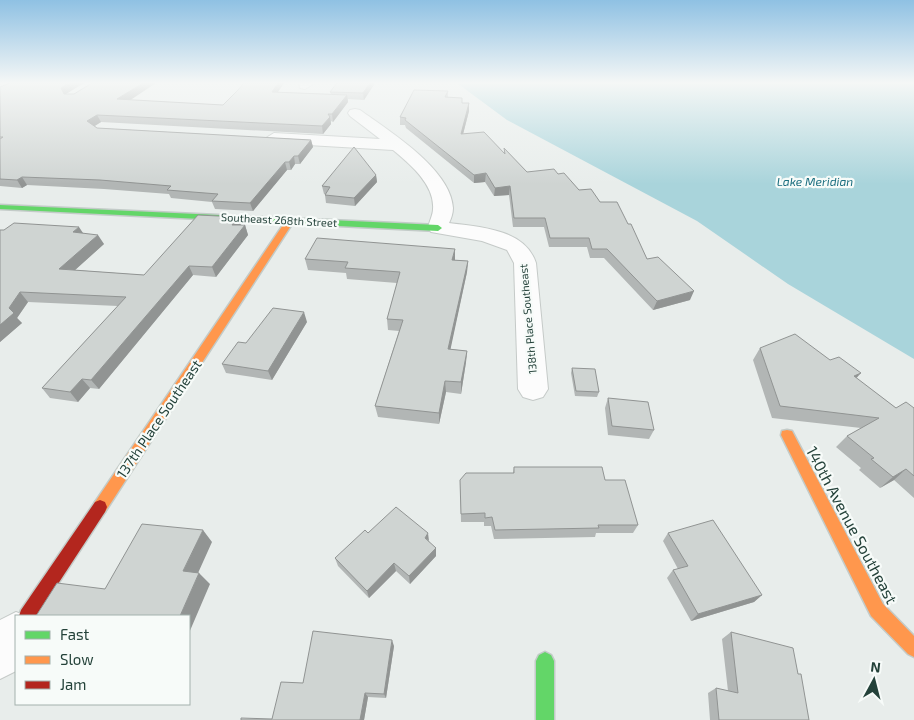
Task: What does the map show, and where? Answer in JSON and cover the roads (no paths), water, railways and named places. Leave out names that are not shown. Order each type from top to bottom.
[{"type":"street","points":[[360,117],[411,157],[439,192],[443,208],[438,228]]},
{"type":"street","points":[[259,138],[398,145]]},
{"type":"street","name":"Southeast 268th Street","points":[[0,207],[438,228]]},
{"type":"street","name":"137th Place Southeast","points":[[28,615],[290,221]]},
{"type":"street","name":"138th Place Southeast","points":[[438,228],[492,237],[509,242],[520,251],[525,264],[533,388]]},
{"type":"street","name":"140th Avenue Southeast","points":[[787,435],[877,610],[914,648]]},
{"type":"street","points":[[0,657],[15,634]]},
{"type":"street","points":[[545,661],[545,720]]},
{"type":"water","name":"Lake Meridian","points":[[502,117],[914,117],[914,359],[788,284],[697,221]]}]
